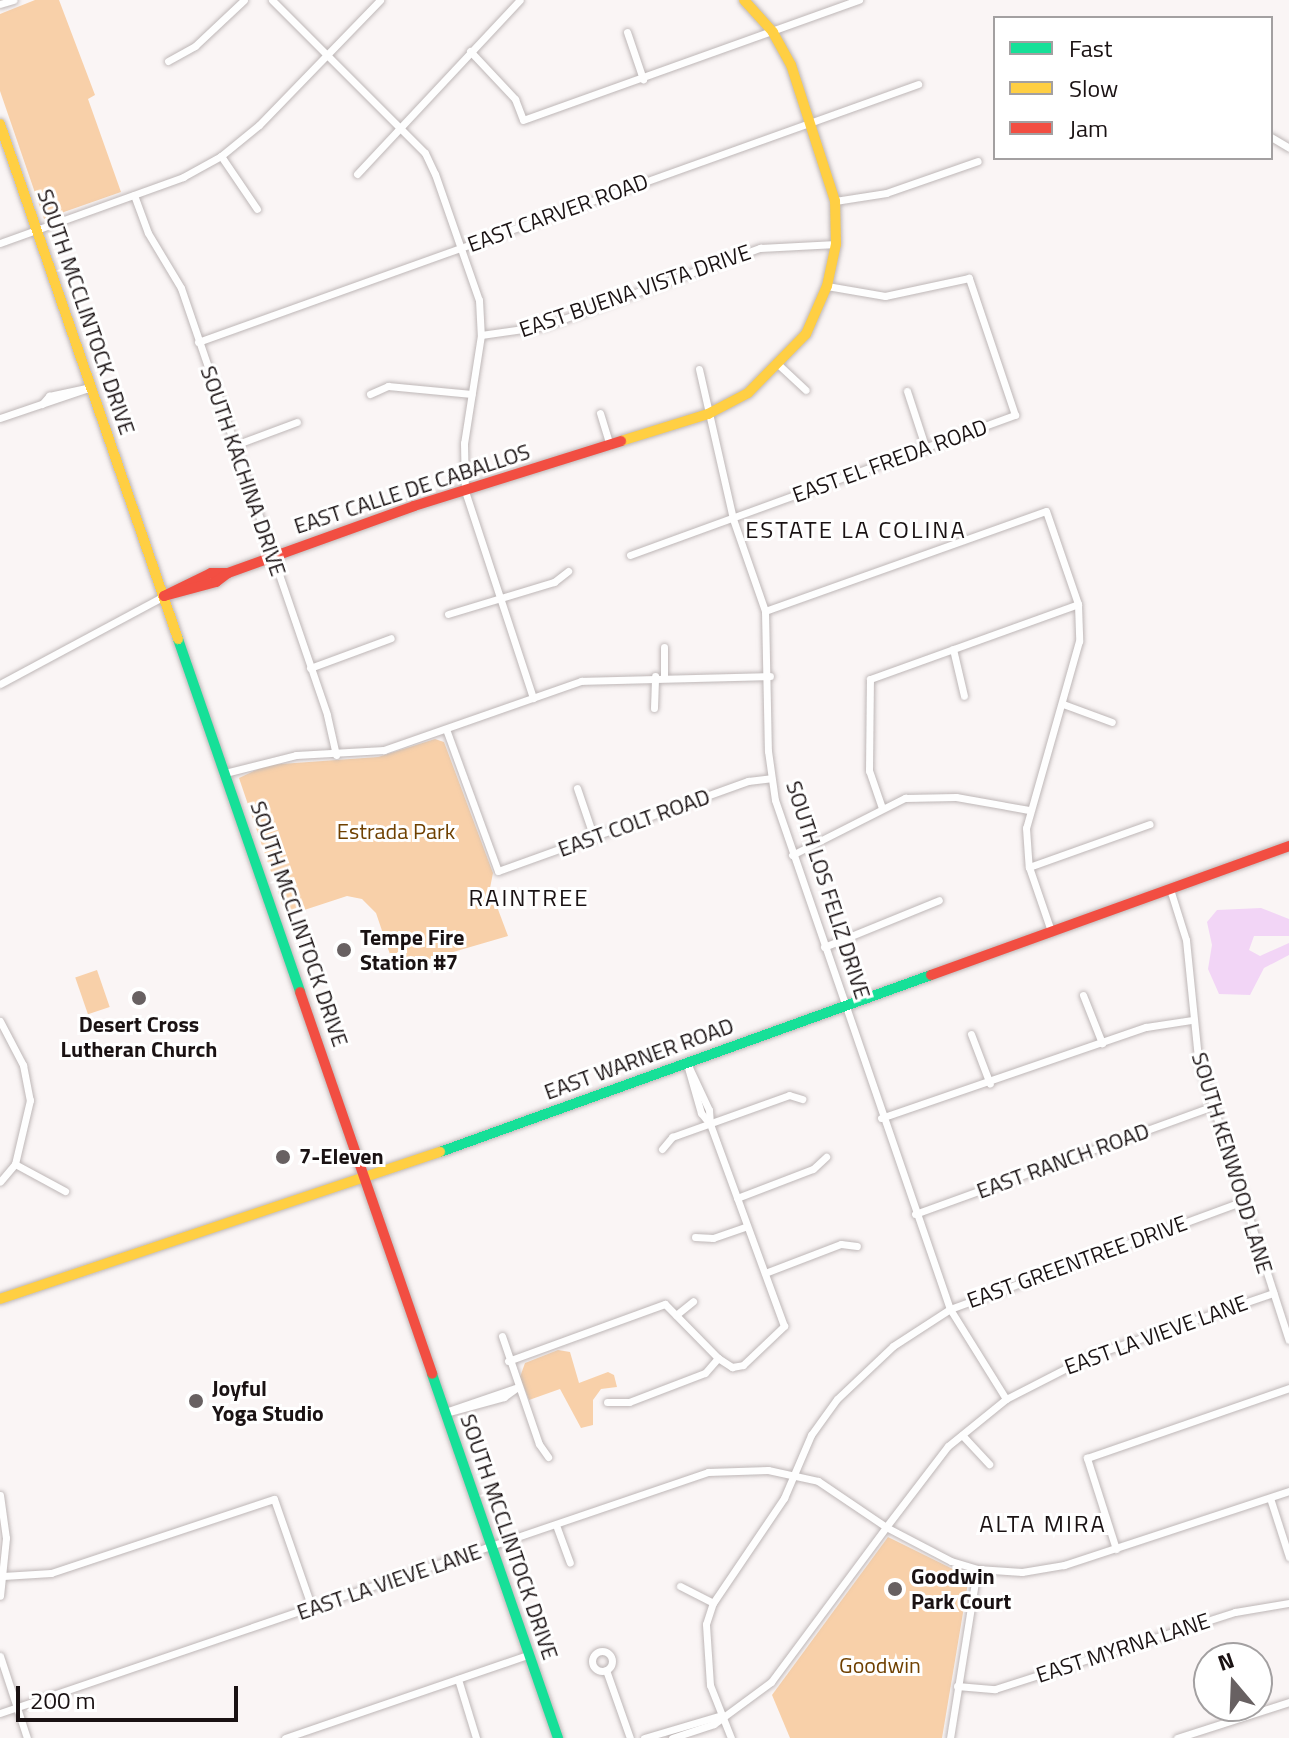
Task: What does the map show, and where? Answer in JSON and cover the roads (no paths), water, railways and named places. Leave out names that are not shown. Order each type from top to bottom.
[{"type":"main road","points":[[744,0],[773,32],[812,121]]},
{"type":"main road","name":"EAST CALLE DE CABALLOS","points":[[164,596],[178,585],[228,573],[465,491],[708,414],[748,393],[780,366],[806,334],[827,286],[836,244],[835,201],[812,121]]},
{"type":"main road","name":"SOUTH MCCLINTOCK DRIVE","points":[[0,124],[558,1738]]},
{"type":"main road","name":"EAST WARNER ROAD","points":[[0,1299],[365,1179],[1289,846]]},
{"type":"street","points":[[0,4],[13,0]]},
{"type":"street","points":[[168,61],[195,46],[244,0]]},
{"type":"street","points":[[272,0],[425,153],[462,248],[479,300],[481,335],[464,443],[465,491],[533,698]]},
{"type":"street","points":[[0,243],[134,195],[221,156],[380,0]]},
{"type":"street","points":[[357,174],[398,125],[520,0]]},
{"type":"street","points":[[470,51],[515,99],[523,120],[859,0]]},
{"type":"street","points":[[627,32],[643,79]]},
{"type":"street","name":"EAST CARVER ROAD","points":[[198,342],[918,84]]},
{"type":"street","points":[[221,156],[257,209]]},
{"type":"street","points":[[835,201],[874,197],[978,161]]},
{"type":"street","name":"SOUTH KACHINA DRIVE","points":[[134,195],[148,233],[181,288],[310,668],[336,755]]},
{"type":"street","name":"EAST BUENA VISTA DRIVE","points":[[481,335],[544,326],[760,248],[836,244]]},
{"type":"street","name":"EAST EL FREDA ROAD","points":[[630,555],[1015,415],[969,278],[885,296],[827,286]]},
{"type":"street","points":[[780,366],[806,390]]},
{"type":"street","name":"SOUTH LOS FELIZ DRIVE","points":[[699,369],[733,519],[765,611],[770,676],[771,778],[792,855],[950,1309],[1006,1399]]},
{"type":"street","points":[[370,394],[388,386],[472,394]]},
{"type":"street","points":[[0,418],[42,404],[49,396],[91,387]]},
{"type":"street","points":[[907,391],[926,449]]},
{"type":"street","points":[[600,413],[610,446]]},
{"type":"street","points":[[235,445],[297,422]]},
{"type":"street","points":[[765,611],[1046,511],[1078,604],[1079,641],[1063,704],[1029,810],[1029,867],[1051,931]]},
{"type":"street","points":[[448,614],[554,582],[568,571]]},
{"type":"street","points":[[0,684],[164,596]]},
{"type":"street","points":[[882,808],[869,771],[870,679],[1078,604]]},
{"type":"street","points":[[310,668],[391,638]]},
{"type":"street","points":[[664,647],[664,676]]},
{"type":"street","points":[[953,649],[964,696]]},
{"type":"street","points":[[225,773],[296,755],[384,750],[581,681],[655,676],[770,676]]},
{"type":"street","points":[[654,708],[655,676]]},
{"type":"street","points":[[1063,704],[1112,722]]},
{"type":"street","name":"EAST COLT ROAD","points":[[446,729],[498,871],[748,781],[771,778]]},
{"type":"street","points":[[577,788],[594,838]]},
{"type":"street","points":[[792,855],[882,808],[928,795],[1029,810]]},
{"type":"street","points":[[1029,867],[1150,824]]},
{"type":"street","name":"SOUTH KENWOOD LANE","points":[[1170,889],[1186,940],[1192,1020],[1211,1107],[1289,1340]]},
{"type":"street","points":[[824,947],[939,900]]},
{"type":"street","points":[[1083,995],[1102,1043]]},
{"type":"street","points":[[881,1118],[990,1084],[1165,1022],[1192,1020]]},
{"type":"street","points":[[0,1021],[23,1065],[30,1100],[15,1164],[0,1182]]},
{"type":"street","points":[[971,1034],[990,1084]]},
{"type":"street","points":[[508,1361],[665,1304],[718,1358],[732,1367],[743,1365],[781,1334],[784,1326],[710,1124],[709,1110],[687,1063]]},
{"type":"street","points":[[662,1149],[672,1137],[789,1095],[802,1099]]},
{"type":"street","name":"EAST RANCH ROAD","points":[[915,1214],[1211,1107]]},
{"type":"street","points":[[737,1198],[813,1169],[826,1157]]},
{"type":"street","points":[[15,1164],[65,1191]]},
{"type":"street","name":"EAST GREENTREE DRIVE","points":[[794,1474],[811,1435],[837,1399],[893,1346],[950,1309],[1243,1201]]},
{"type":"street","points":[[695,1237],[713,1238],[747,1226]]},
{"type":"street","points":[[765,1273],[841,1244],[857,1246]]},
{"type":"street","name":"EAST LA VIEVE LANE","points":[[0,1713],[708,1472],[794,1474],[838,1492],[886,1527],[962,1435],[1006,1399],[1090,1356],[1273,1293]]},
{"type":"street","points":[[676,1315],[693,1301]]},
{"type":"street","points":[[502,1336],[508,1361],[548,1457]]},
{"type":"street","points":[[607,1402],[629,1402],[705,1373],[718,1358]]},
{"type":"street","points":[[446,1413],[518,1387]]},
{"type":"street","points":[[1116,1549],[1087,1458],[1289,1388]]},
{"type":"street","points":[[962,1435],[989,1464]]},
{"type":"street","points":[[731,1738],[704,1654],[713,1603],[784,1498],[794,1474]]},
{"type":"street","points":[[672,1738],[714,1724],[722,1715],[771,1682],[886,1527],[977,1569],[1022,1572],[1116,1549],[1289,1491]]},
{"type":"street","points":[[0,1495],[6,1538],[0,1596]]},
{"type":"street","points":[[1270,1498],[1289,1557]]},
{"type":"street","points":[[3,1576],[51,1573],[274,1499],[312,1608]]},
{"type":"street","points":[[556,1525],[570,1563]]},
{"type":"street","points":[[950,1738],[977,1569]]},
{"type":"street","points":[[680,1586],[713,1603]]},
{"type":"street","name":"EAST MYRNA LANE","points":[[957,1686],[995,1689],[1235,1612],[1289,1603]]},
{"type":"street","points":[[285,1738],[528,1655]]},
{"type":"street","points":[[0,1656],[27,1738]]},
{"type":"street","points":[[606,1670],[630,1738]]},
{"type":"street","points":[[458,1679],[476,1738]]},
{"type":"street","points":[[1177,1738],[1289,1702]]},
{"type":"street","points":[[644,1738],[722,1715]]},
{"type":"place","name":"Tempe Fire Station #7","points":[[344,950]]},
{"type":"place","name":"Desert Cross Lutheran Church","points":[[139,998]]},
{"type":"place","name":"7-Eleven","points":[[283,1157]]},
{"type":"place","name":"Joyful Yoga Studio","points":[[196,1401]]},
{"type":"place","name":"Goodwin Park Court","points":[[895,1589]]},
{"type":"district","name":"ESTATE LA COLINA","points":[[856,530]]},
{"type":"district","name":"RAINTREE","points":[[529,898]]},
{"type":"district","name":"ALTA MIRA","points":[[1043,1524]]},
{"type":"park label","name":"Estrada Park","points":[[396,832]]},
{"type":"park label","name":"Goodwin","points":[[880,1666]]}]
